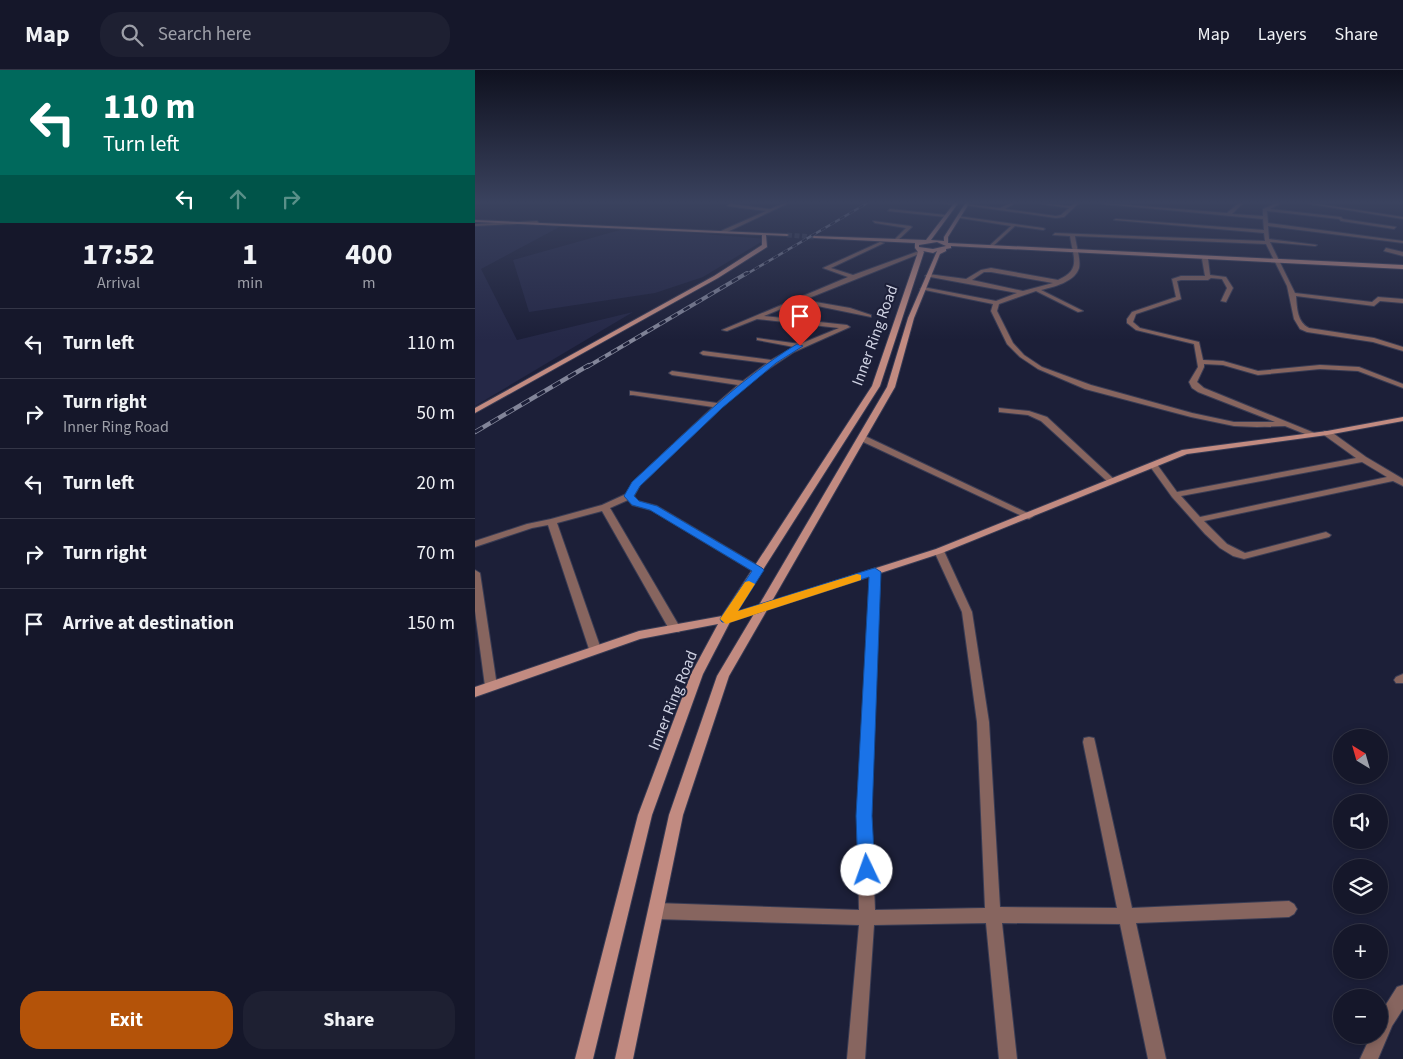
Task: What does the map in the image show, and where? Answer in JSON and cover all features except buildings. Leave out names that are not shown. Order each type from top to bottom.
[{"type":"street","points":[[475,411],[716,278],[762,248]]},
{"type":"street","points":[[853,277],[826,268],[870,248]]},
{"type":"street","points":[[725,330],[917,248]]},
{"type":"street","name":"Inner Ring Road","points":[[584,1059],[645,815],[697,674],[726,619],[876,386],[921,248]]},
{"type":"street","name":"Inner Ring Road","points":[[623,1059],[676,814],[723,676],[891,387],[911,318],[938,253],[944,248]]},
{"type":"street","points":[[997,248],[1065,251]]},
{"type":"street","points":[[1012,248],[1205,259],[1278,260],[1403,267]]},
{"type":"street","points":[[923,289],[996,303],[1023,292],[1037,290],[1059,282],[1074,274],[1077,267],[1074,248]]},
{"type":"street","points":[[1271,248],[1278,260],[1292,294],[1295,313],[1303,329],[1374,340],[1403,349]]},
{"type":"street","points":[[1386,250],[1403,254]]},
{"type":"street","points":[[1205,259],[1209,276]]},
{"type":"street","points":[[967,281],[983,272],[991,270],[1059,282]]},
{"type":"street","points":[[929,276],[1023,292]]},
{"type":"street","points":[[1224,301],[1230,288],[1224,278],[1209,276],[1174,280],[1179,298],[1134,313],[1130,323],[1138,329],[1197,343],[1201,367],[1193,382],[1195,386],[1313,434]]},
{"type":"street","points":[[1037,290],[1080,311]]},
{"type":"street","points":[[1292,294],[1374,304],[1378,299],[1403,301]]},
{"type":"street","points":[[797,300],[850,310],[869,316]]},
{"type":"street","points":[[996,303],[994,311],[1009,344],[1022,356],[1040,368],[1089,387],[1234,424],[1287,423]]},
{"type":"street","points":[[475,544],[530,526],[552,522],[605,507],[629,496],[636,484],[719,406],[773,362],[800,346],[847,327],[756,317]]},
{"type":"street","points":[[759,339],[800,346]]},
{"type":"street","points":[[703,353],[773,362]]},
{"type":"street","points":[[1201,362],[1223,363],[1257,373],[1320,367],[1359,369],[1403,386]]},
{"type":"street","points":[[673,373],[746,384]]},
{"type":"street","points":[[633,393],[719,406]]},
{"type":"street","points":[[1002,410],[1029,413],[1044,419],[1112,481]]},
{"type":"street","points":[[475,692],[595,648],[639,635],[726,619],[939,551],[1185,452],[1327,433],[1403,419]]},
{"type":"street","points":[[1327,433],[1363,459],[1399,481]]},
{"type":"street","points":[[862,438],[1029,516]]},
{"type":"street","points":[[1175,495],[1363,459]]},
{"type":"street","points":[[1153,465],[1175,495],[1221,546],[1231,552],[1245,556],[1326,535]]},
{"type":"street","points":[[1198,520],[1399,481]]},
{"type":"street","points":[[629,496],[635,503],[654,508],[758,570]]},
{"type":"street","points":[[605,507],[675,629]]},
{"type":"street","points":[[552,522],[595,648]]},
{"type":"street","points":[[939,551],[967,612],[983,722],[993,915],[1009,1059]]},
{"type":"street","points":[[855,1059],[867,918],[864,816],[875,572]]},
{"type":"street","points":[[475,573],[491,686]]},
{"type":"street","points":[[1089,742],[1157,1059]]},
{"type":"street","points":[[655,911],[867,918],[993,915],[1126,916],[1289,909]]},
{"type":"street","points":[[1369,1059],[1386,1020],[1403,993]]},
{"type":"shaded area","points":[[475,248],[520,248],[481,269],[517,340],[633,312],[475,406]]},
{"type":"shaded area","points":[[555,248],[751,248],[703,277],[655,293],[529,312],[513,260]]},
{"type":"railway","points":[[745,275],[791,248]]},
{"type":"railway","points":[[587,367],[747,273]]},
{"type":"railway","points":[[475,432],[589,365]]},
{"type":"slow traffic","points":[[749,584],[726,619],[857,578]]},
{"type":"route","points":[[800,346],[773,362],[719,406],[636,484],[629,496],[635,503],[654,508],[672,521],[685,526],[758,570],[726,619],[875,572],[864,816],[867,870]]}]
